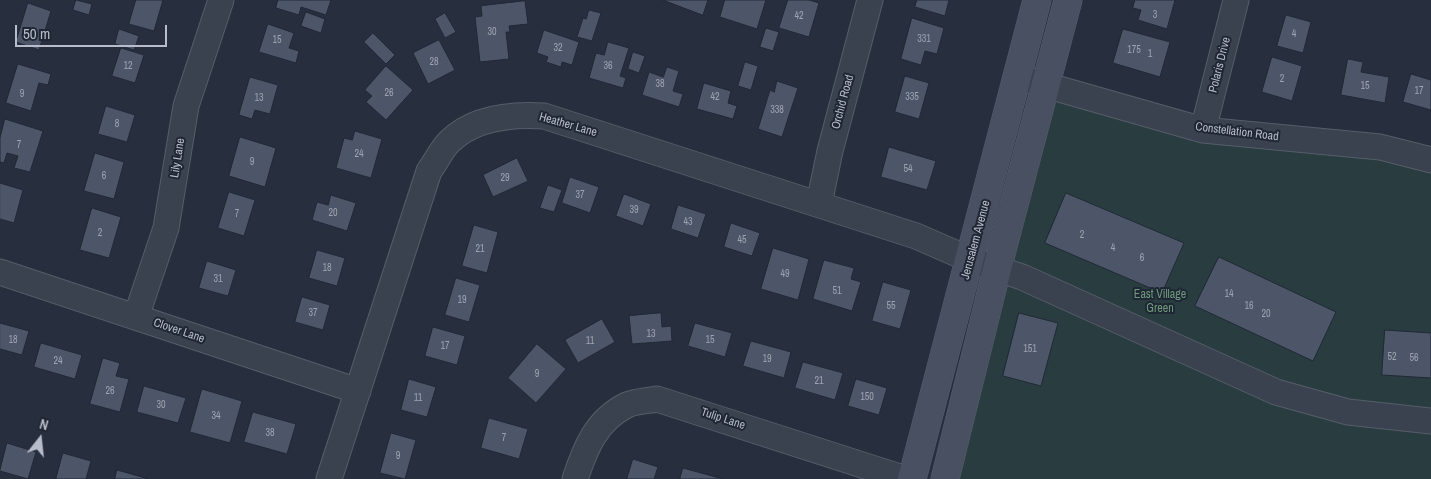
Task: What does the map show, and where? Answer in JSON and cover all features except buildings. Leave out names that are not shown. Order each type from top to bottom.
[{"type":"main road","name":"Jerusalem Avenue","points":[[912,479],[971,260],[1037,0]]},
{"type":"main road","points":[[945,479],[997,269],[1068,0]]},
{"type":"street","name":"Lily Lane","points":[[136,317],[166,228],[186,106],[221,0]]},
{"type":"street","name":"Orchid Road","points":[[819,204],[830,151],[870,0]]},
{"type":"street","name":"Polaris Drive","points":[[1203,130],[1236,0]]},
{"type":"street","name":"Constellation Road","points":[[1017,77],[1203,130],[1380,147],[1431,160]]},
{"type":"street","name":"Heather Lane","points":[[329,479],[430,172],[449,142],[474,124],[515,114],[544,116],[916,236],[971,260]]},
{"type":"street","points":[[971,260],[1022,277],[1276,392],[1348,412],[1431,421]]},
{"type":"street","name":"Clover Lane","points":[[0,272],[358,391]]},
{"type":"street","name":"Tulip Lane","points":[[575,479],[586,447],[599,426],[627,404],[657,399],[906,479]]},
{"type":"green space","name":"East Village Green","points":[[1033,85],[1431,161],[1431,479],[930,479]]}]
